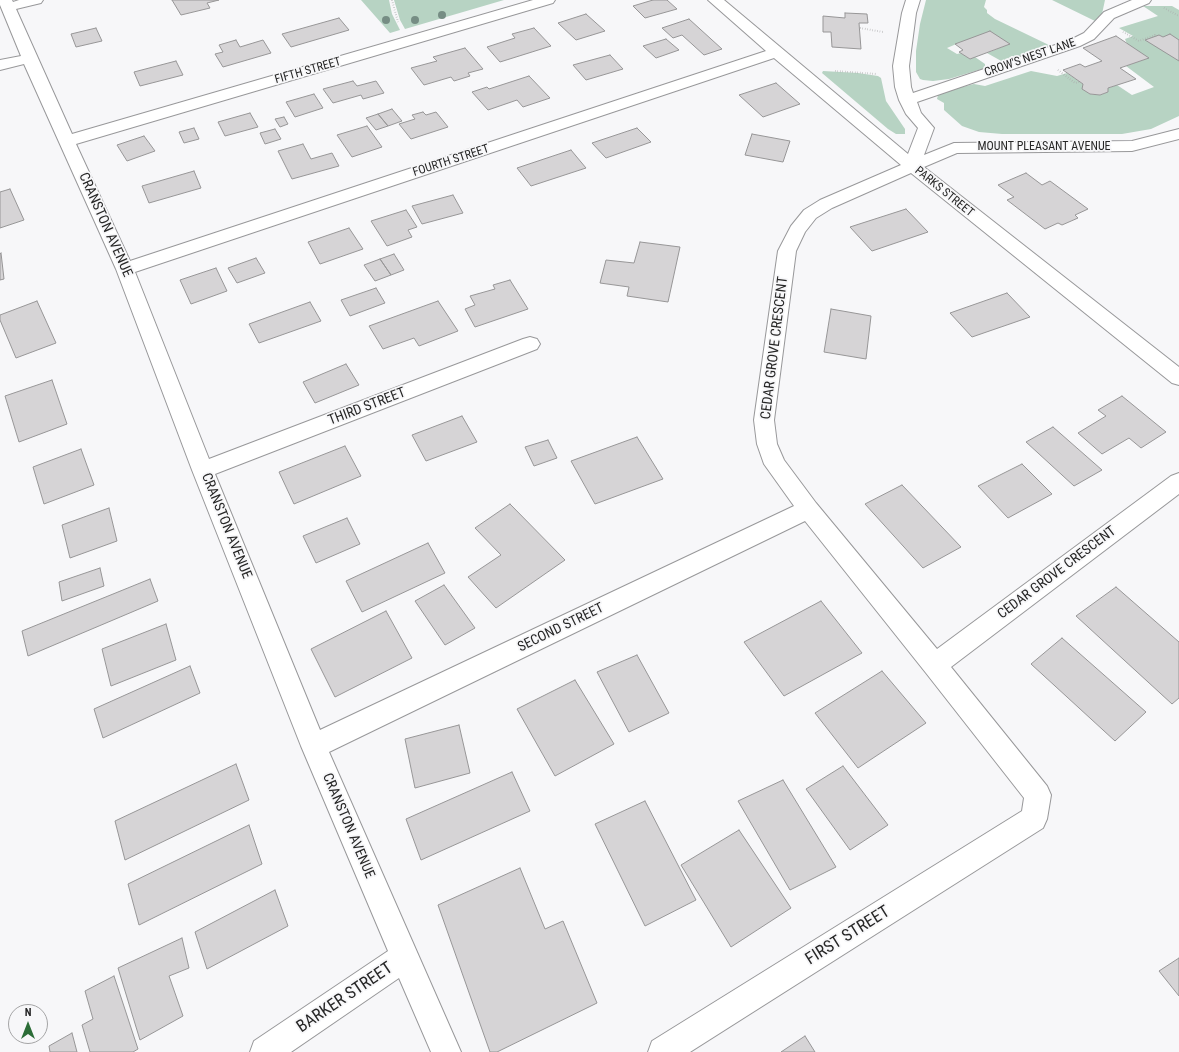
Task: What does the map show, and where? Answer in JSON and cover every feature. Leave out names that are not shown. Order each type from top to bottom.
[{"type":"street","points":[[6,4],[36,0]]},
{"type":"street","name":"FIFTH STREET","points":[[67,141],[548,0]]},
{"type":"street","name":"PARKS STREET","points":[[715,0],[912,166],[1179,378]]},
{"type":"street","points":[[912,166],[926,128],[916,117],[907,100],[903,86],[901,66],[909,13],[913,0]]},
{"type":"street","points":[[1109,15],[1113,0]]},
{"type":"street","name":"CROW'S NEST LANE","points":[[907,100],[1075,43],[1089,36],[1109,15],[1144,0]]},
{"type":"street","name":"CRANSTON AVENUE","points":[[6,4],[29,58],[126,270],[314,746],[446,1052]]},
{"type":"street","name":"FOURTH STREET","points":[[126,270],[777,52]]},
{"type":"street","points":[[0,65],[29,58]]},
{"type":"street","name":"MOUNT PLEASANT AVENUE","points":[[912,166],[954,148],[1125,146],[1157,141],[1179,134]]},
{"type":"street","name":"CEDAR GROVE CRESCENT","points":[[912,166],[826,204],[810,214],[797,230],[787,251],[764,420],[767,444],[774,464],[808,509],[935,664],[1038,795],[1034,819]]},
{"type":"street","name":"THIRD STREET","points":[[204,470],[530,344]]},
{"type":"street","name":"CEDAR GROVE CRESCENT","points":[[935,664],[1179,482]]},
{"type":"street","name":"SECOND STREET","points":[[314,746],[808,509]]},
{"type":"street","name":"FIRST STREET","points":[[663,1052],[1034,819]]},
{"type":"street","name":"BARKER STREET","points":[[265,1052],[405,957]]},
{"type":"path","points":[[1120,30],[1139,41],[1155,35],[1157,36]]},
{"type":"path","points":[[794,67],[902,76]]},
{"type":"path","points":[[1056,69],[1075,83],[1079,82]]},
{"type":"green space","points":[[361,0],[389,0],[392,14],[400,30],[390,33]]},
{"type":"green space","points":[[394,0],[504,0],[405,29],[400,20]]},
{"type":"green space","points":[[926,0],[986,0],[984,7],[987,10],[987,13],[995,19],[1051,46],[1003,62],[987,53],[1007,45],[961,42],[947,48],[957,54],[961,53],[970,59],[975,57],[985,64],[985,68],[949,79],[933,81],[920,79],[916,72],[916,51],[920,24]]},
{"type":"green space","points":[[1052,0],[1105,0],[1102,14],[1095,21]]},
{"type":"green space","points":[[1143,6],[1172,6],[1179,10],[1179,116],[1151,129],[1122,134],[1002,134],[979,132],[962,126],[944,110],[944,103],[937,99],[938,95],[962,87],[974,84],[985,86],[1031,71],[1057,76],[1067,73],[1083,84],[1083,89],[1090,94],[1100,95],[1108,92],[1108,88],[1117,85],[1132,95],[1154,87],[1126,66],[1148,58],[1127,44],[1125,39],[1133,36],[1119,28],[1158,16]]},
{"type":"green space","points":[[823,71],[858,73],[878,76],[881,78],[886,101],[905,129],[905,134],[896,134],[888,129],[822,73]]},
{"type":"building","points":[[172,0],[219,0],[207,3],[210,8],[181,15]]},
{"type":"building","points":[[653,0],[667,0],[677,9],[645,18],[633,6]]},
{"type":"building","points":[[845,13],[867,14],[868,23],[859,23],[861,49],[832,47],[831,32],[823,32],[823,16],[845,18]]},
{"type":"building","points":[[586,14],[605,31],[576,40],[558,23]]},
{"type":"building","points":[[339,18],[349,30],[291,47],[282,34]]},
{"type":"building","points":[[689,19],[722,49],[704,55],[682,35],[673,38],[662,28]]},
{"type":"building","points":[[96,28],[102,41],[76,47],[71,34]]},
{"type":"building","points":[[534,28],[551,46],[500,62],[487,47],[515,38],[512,34]]},
{"type":"building","points":[[990,31],[1010,44],[970,59],[959,52],[963,50],[955,44]]},
{"type":"building","points":[[1170,34],[1179,40],[1179,61],[1145,40],[1159,35],[1163,37]]},
{"type":"building","points":[[1116,36],[1149,58],[1120,68],[1136,79],[1108,88],[1108,92],[1100,95],[1090,94],[1082,89],[1083,84],[1063,70],[1080,64],[1085,67],[1102,61],[1083,48]]},
{"type":"building","points":[[666,39],[679,50],[656,58],[643,46]]},
{"type":"building","points":[[236,40],[240,47],[263,40],[271,53],[223,67],[215,54],[223,52],[219,45]]},
{"type":"building","points":[[465,48],[483,69],[468,73],[470,76],[454,81],[451,77],[424,85],[411,68],[437,61],[433,57]]},
{"type":"building","points":[[610,55],[623,69],[586,80],[573,65]]},
{"type":"building","points":[[176,61],[183,75],[140,86],[134,72]]},
{"type":"building","points":[[529,76],[550,98],[523,107],[517,100],[488,110],[472,92],[487,87],[489,89]]},
{"type":"building","points":[[353,81],[357,86],[376,81],[384,93],[363,99],[361,95],[333,103],[323,89]]},
{"type":"building","points":[[776,83],[800,104],[763,117],[739,95]]},
{"type":"building","points":[[314,94],[323,108],[295,117],[286,102]]},
{"type":"building","points":[[392,109],[402,121],[388,126],[378,114]]},
{"type":"building","points":[[423,112],[426,115],[436,112],[448,127],[411,139],[399,124],[415,119],[412,115]]},
{"type":"building","points":[[250,113],[258,127],[225,136],[218,122]]},
{"type":"building","points":[[378,114],[388,126],[376,130],[366,118]]},
{"type":"building","points":[[284,117],[288,124],[280,127],[275,119]]},
{"type":"building","points":[[367,126],[382,147],[352,157],[337,135]]},
{"type":"building","points":[[194,128],[199,139],[184,143],[179,132]]},
{"type":"building","points":[[637,128],[651,142],[606,158],[592,143]]},
{"type":"building","points":[[275,129],[281,139],[265,144],[260,133]]},
{"type":"building","points":[[752,134],[790,141],[783,162],[745,155]]},
{"type":"building","points":[[144,136],[155,151],[127,161],[117,145]]},
{"type":"building","points":[[303,144],[311,159],[332,153],[339,166],[292,179],[278,151]]},
{"type":"building","points":[[571,150],[586,168],[531,186],[517,168]]},
{"type":"building","points":[[194,171],[201,188],[149,203],[142,186]]},
{"type":"building","points":[[1026,173],[1042,185],[1050,181],[1088,209],[1075,215],[1078,218],[1062,225],[1058,223],[1045,229],[1007,200],[1014,197],[998,185]]},
{"type":"building","points":[[10,189],[24,220],[0,228],[0,192]]},
{"type":"building","points":[[453,195],[463,213],[422,224],[412,206]]},
{"type":"building","points":[[906,209],[928,232],[872,251],[850,227]]},
{"type":"building","points":[[406,210],[417,227],[408,230],[412,237],[387,246],[371,221]]},
{"type":"building","points":[[349,228],[363,249],[320,264],[308,242]]},
{"type":"building","points":[[640,242],[680,247],[668,302],[627,296],[629,287],[600,283],[606,260],[634,263]]},
{"type":"building","points":[[1,253],[4,279],[0,280],[0,254]]},
{"type":"building","points":[[394,254],[404,270],[391,275],[380,259]]},
{"type":"building","points":[[256,258],[265,273],[237,283],[228,268]]},
{"type":"building","points":[[380,259],[391,275],[375,281],[364,265]]},
{"type":"building","points":[[216,268],[227,291],[191,304],[180,280]]},
{"type":"building","points":[[510,280],[528,309],[475,327],[465,309],[475,305],[470,296],[495,289],[493,285]]},
{"type":"building","points":[[376,288],[385,303],[350,316],[341,300]]},
{"type":"building","points":[[1007,293],[1030,317],[972,337],[950,313]]},
{"type":"building","points":[[37,301],[56,343],[16,358],[0,320],[0,315]]},
{"type":"building","points":[[438,301],[458,331],[419,346],[414,338],[383,349],[369,326]]},
{"type":"building","points":[[310,302],[321,321],[259,343],[249,324]]},
{"type":"building","points":[[831,309],[871,316],[866,359],[824,352]]},
{"type":"building","points":[[346,364],[359,385],[315,403],[303,382]]},
{"type":"building","points":[[52,380],[67,424],[19,442],[5,396]]},
{"type":"building","points":[[1122,396],[1166,432],[1141,448],[1129,438],[1102,454],[1078,433],[1106,416],[1098,410]]},
{"type":"building","points":[[462,416],[477,442],[426,461],[412,435]]},
{"type":"building","points":[[1053,427],[1102,470],[1074,486],[1026,442]]},
{"type":"building","points":[[637,437],[663,479],[595,504],[571,461]]},
{"type":"building","points":[[548,440],[557,458],[534,466],[525,447]]},
{"type":"building","points":[[345,446],[361,476],[294,504],[279,472]]},
{"type":"building","points":[[81,449],[94,485],[44,504],[33,467]]},
{"type":"building","points":[[1022,464],[1052,494],[1008,518],[978,486]]},
{"type":"building","points":[[902,485],[961,547],[923,568],[865,504]]},
{"type":"building","points":[[510,504],[565,560],[496,608],[468,577],[501,555],[475,528]]},
{"type":"building","points":[[109,508],[117,541],[70,558],[62,525]]},
{"type":"building","points":[[347,518],[360,544],[316,563],[303,536]]},
{"type":"building","points":[[428,543],[445,573],[362,612],[346,581]]},
{"type":"building","points":[[100,568],[104,586],[62,601],[59,582]]},
{"type":"building","points":[[150,579],[158,601],[28,656],[22,631]]},
{"type":"building","points":[[444,585],[475,628],[445,645],[415,601]]},
{"type":"building","points":[[1116,587],[1179,642],[1179,698],[1172,704],[1076,616]]},
{"type":"building","points":[[821,601],[862,653],[784,696],[744,642]]},
{"type":"building","points":[[386,611],[412,658],[335,697],[311,649]]},
{"type":"building","points":[[166,624],[176,660],[111,686],[102,649]]},
{"type":"building","points":[[1062,638],[1146,712],[1115,741],[1031,664]]},
{"type":"building","points":[[637,655],[669,713],[629,732],[597,672]]},
{"type":"building","points":[[190,666],[200,693],[103,738],[94,709]]},
{"type":"building","points":[[882,671],[926,723],[858,768],[815,713]]},
{"type":"building","points":[[575,680],[614,744],[555,776],[517,709]]},
{"type":"building","points":[[459,725],[470,773],[415,788],[405,739]]},
{"type":"building","points":[[236,764],[249,800],[125,860],[115,821]]},
{"type":"building","points":[[843,766],[888,825],[850,850],[806,789]]},
{"type":"building","points":[[512,772],[530,811],[421,860],[406,819]]},
{"type":"building","points":[[783,780],[836,867],[790,890],[738,801]]},
{"type":"building","points":[[645,801],[696,900],[645,926],[595,824]]},
{"type":"building","points":[[249,825],[262,864],[139,925],[128,884]]},
{"type":"building","points":[[739,830],[791,908],[731,947],[681,865]]},
{"type":"building","points":[[520,868],[545,929],[563,921],[597,1003],[497,1052],[490,1052],[438,905]]},
{"type":"building","points":[[275,890],[288,926],[207,969],[195,932]]},
{"type":"building","points":[[182,938],[189,968],[169,976],[183,1016],[140,1040],[118,968]]},
{"type":"building","points":[[1179,958],[1179,996],[1159,971]]},
{"type":"building","points":[[114,976],[138,1049],[133,1052],[90,1052],[82,1025],[93,1019],[85,991]]},
{"type":"building","points":[[72,1033],[77,1052],[50,1052],[49,1046]]},
{"type":"building","points":[[805,1036],[815,1052],[781,1052]]}]
